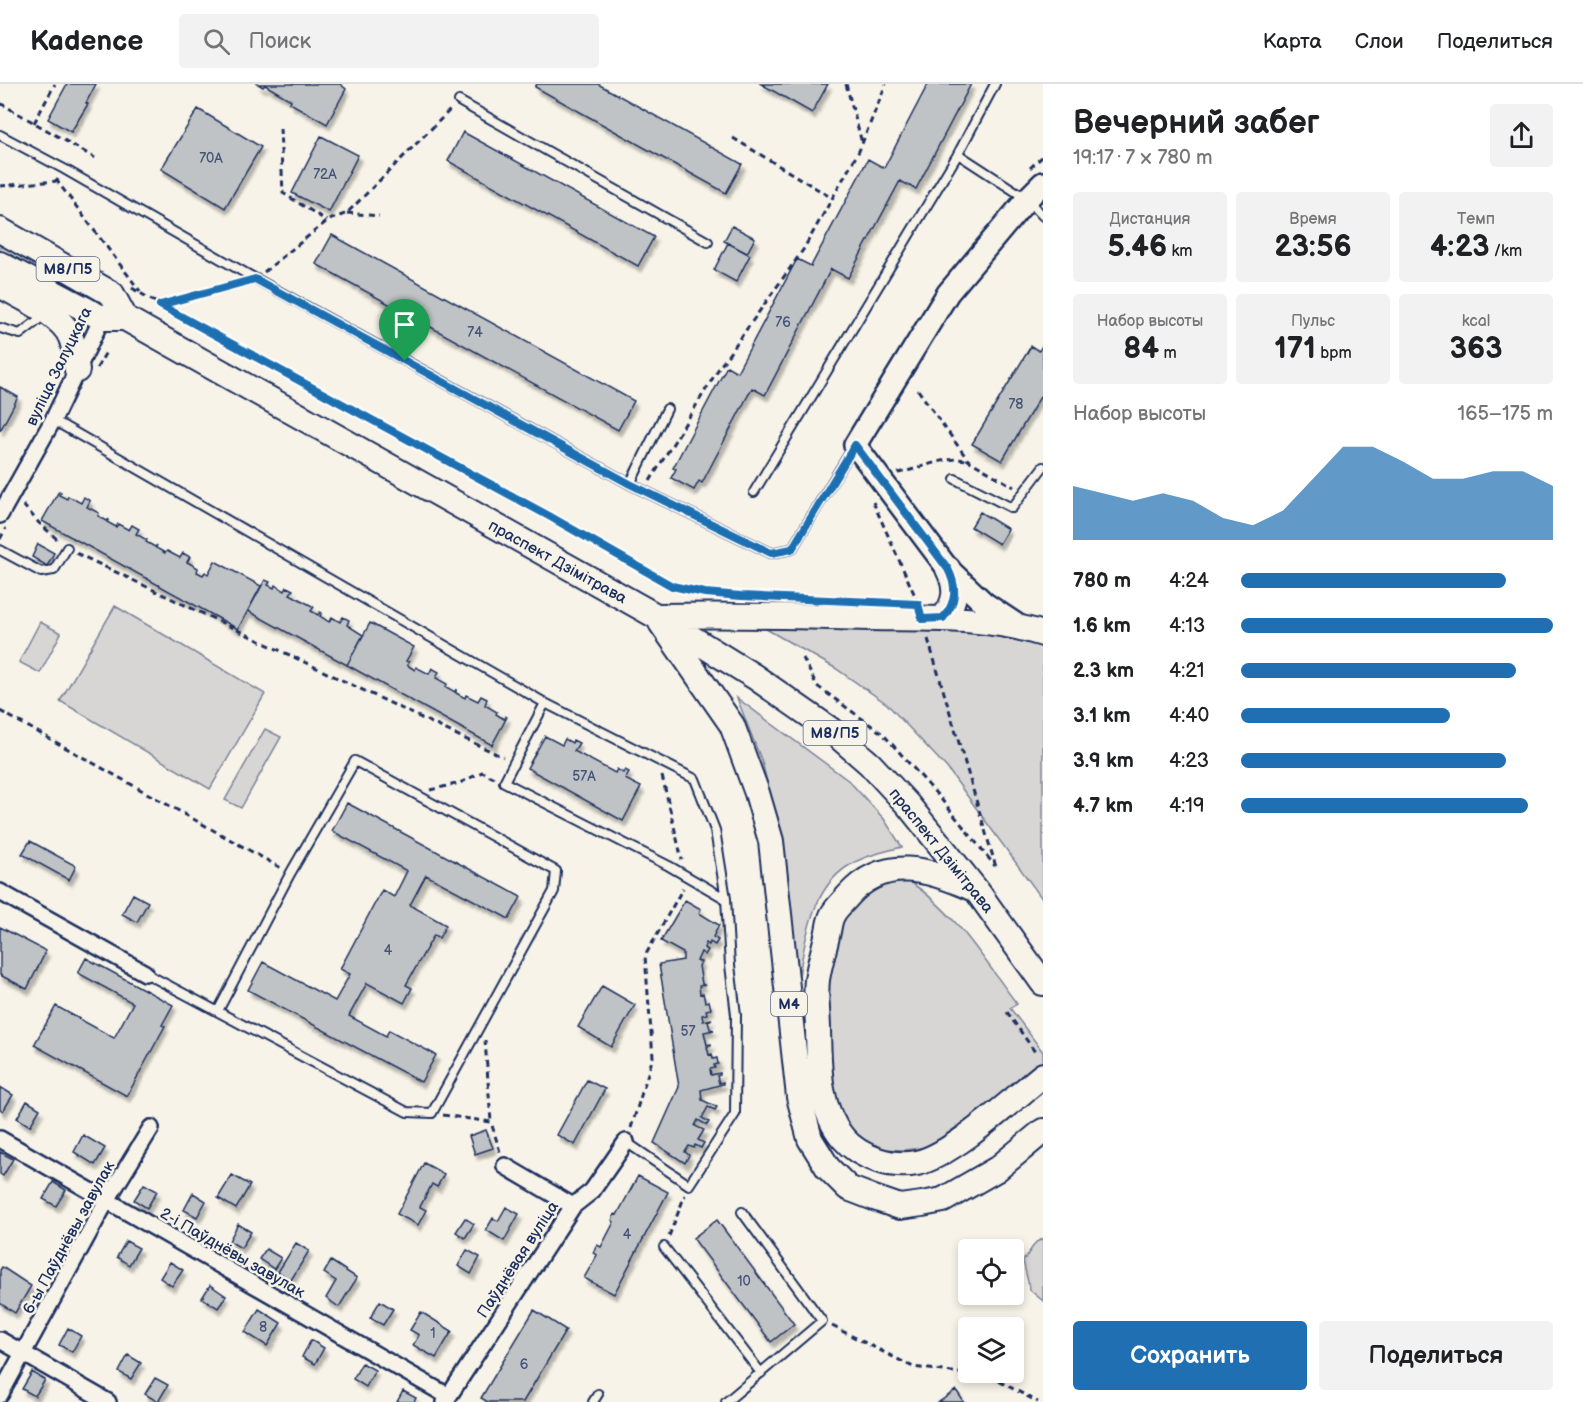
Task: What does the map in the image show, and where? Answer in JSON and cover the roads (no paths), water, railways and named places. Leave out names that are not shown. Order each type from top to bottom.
[{"type":"main road","name":"М8/П5","points":[[0,230],[121,291],[114,318]]},
{"type":"main road","name":"праспект Дзімітрава","points":[[0,264],[114,318],[656,616],[756,677],[831,730],[870,764],[908,805],[977,891],[1043,983]]},
{"type":"main road","points":[[0,285],[43,310],[63,326],[71,338],[77,370]]},
{"type":"main road","points":[[932,618],[952,605],[955,597],[954,580],[948,569]]},
{"type":"main road","points":[[656,616],[932,618],[1020,627],[1043,634]]},
{"type":"main road","name":"М4","points":[[656,616],[732,725],[757,793],[771,841],[799,1097],[810,1139],[828,1168],[848,1188],[874,1198],[900,1207],[922,1204],[942,1200],[997,1168],[1043,1131]]},
{"type":"main road","name":"М4","points":[[977,891],[941,875],[904,869],[884,872],[858,885],[832,914],[817,981],[820,1079],[826,1108],[844,1140],[862,1152],[880,1162],[899,1165],[919,1162],[944,1151],[962,1139],[1043,1075]]},
{"type":"street","points":[[1020,627],[984,603],[948,569],[855,445],[948,292],[1043,183]]},
{"type":"street","name":"вуліца Залуцкага","points":[[0,515],[53,420],[77,370],[114,318]]},
{"type":"street","points":[[0,892],[146,973]]},
{"type":"street","name":"6-ы Паўднёвы завулак","points":[[0,1395],[107,1200],[151,1128]]},
{"type":"street","name":"2-і Паўднёвы завулак","points":[[0,1139],[447,1399]]},
{"type":"street","name":"Паўднёвая вуліца","points":[[447,1399],[573,1206],[592,1191],[626,1142]]},
{"type":"street","points":[[505,1166],[573,1206]]},
{"type":"street","points":[[0,1340],[108,1402]]},
{"type":"lane","points":[[754,492],[958,154],[995,84]]},
{"type":"lane","points":[[459,101],[708,242]]},
{"type":"lane","points":[[0,135],[64,169],[255,279],[630,484],[771,553],[792,549],[855,445]]},
{"type":"lane","points":[[958,154],[1027,199],[1043,216]]},
{"type":"lane","points":[[0,328],[20,334],[37,321],[43,310]]},
{"type":"lane","points":[[630,484],[667,409]]},
{"type":"lane","points":[[53,420],[545,703],[695,779],[715,830],[726,899],[736,1015],[735,1114],[689,1185],[626,1142]]},
{"type":"lane","points":[[955,479],[1012,508],[1043,466]]},
{"type":"lane","points":[[0,550],[41,572],[54,570],[68,549]]},
{"type":"lane","points":[[545,703],[504,782],[669,866],[726,899]]},
{"type":"lane","points":[[146,973],[407,1112],[432,1113],[554,891],[556,871],[355,761],[290,874],[218,1011]]},
{"type":"lane","points":[[726,1402],[822,1321],[742,1212]]},
{"type":"lane","points":[[664,1247],[761,1373]]},
{"type":"lane","points":[[593,1402],[598,1394]]}]
